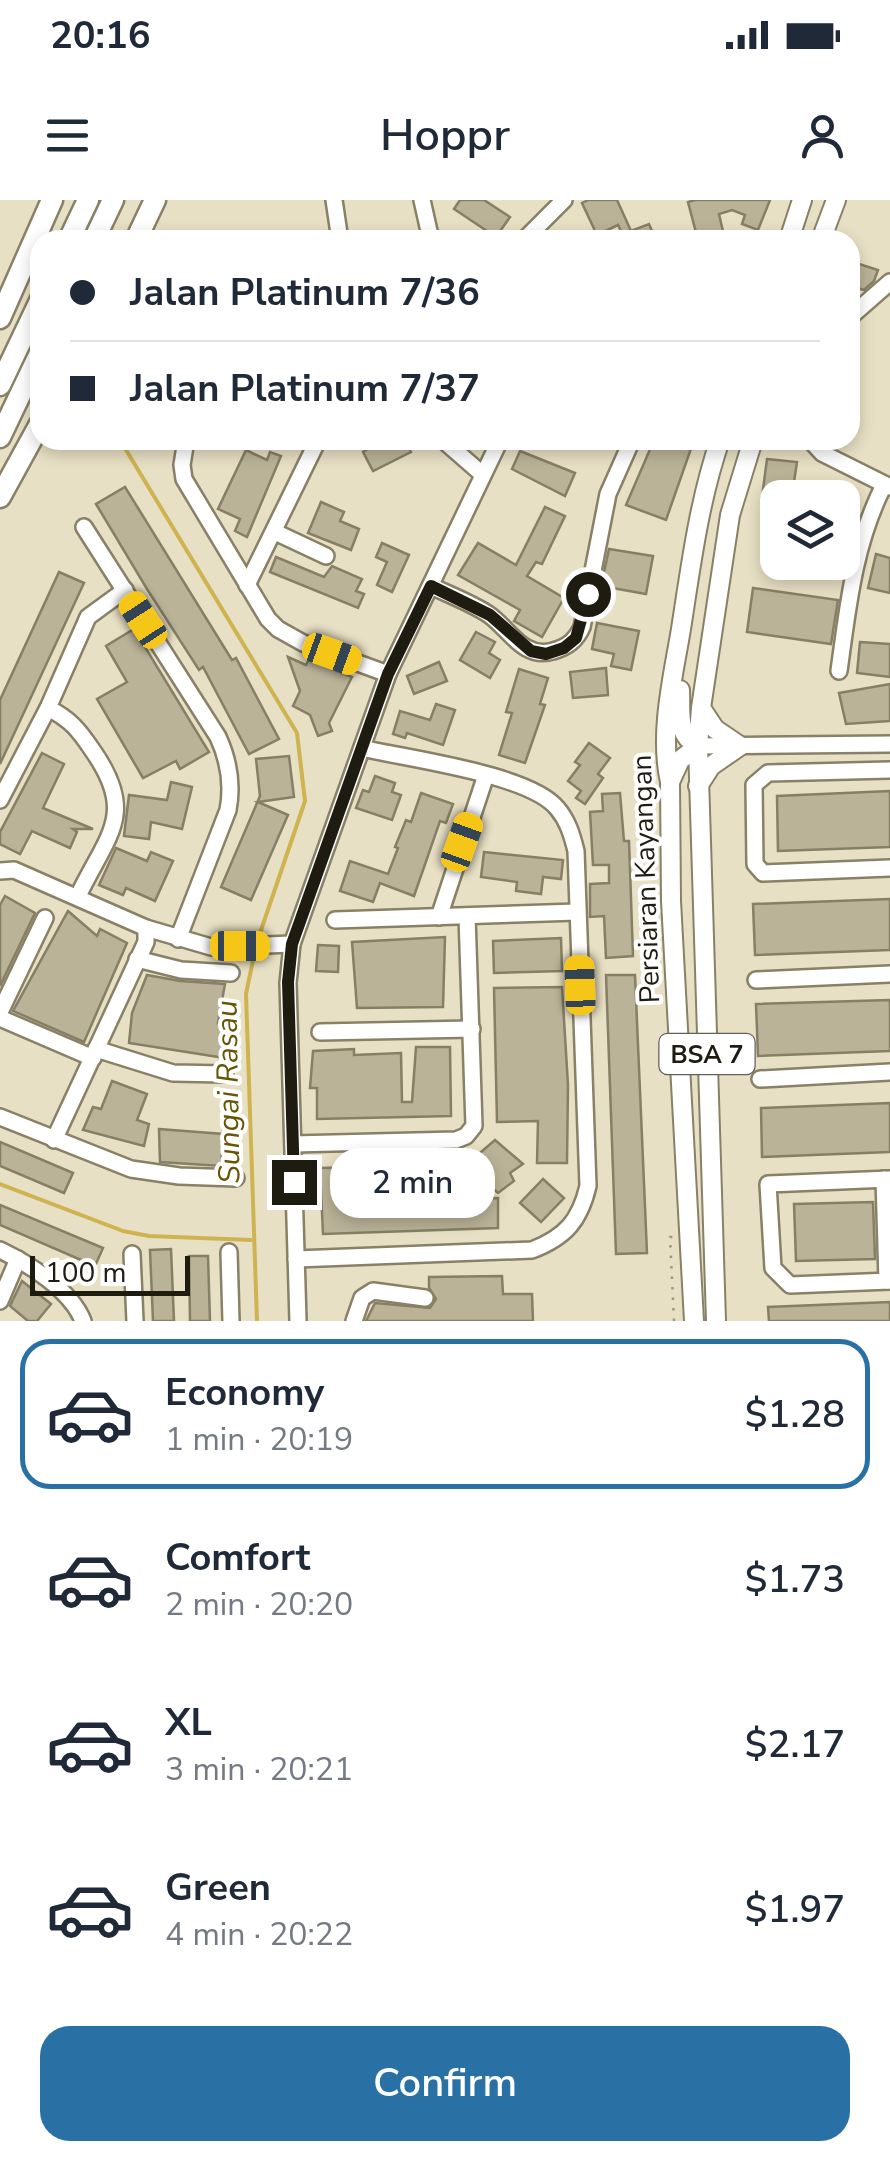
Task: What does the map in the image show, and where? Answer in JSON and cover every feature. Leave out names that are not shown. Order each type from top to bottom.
[{"type":"highway","points":[[39,230],[52,200]]},
{"type":"highway","points":[[74,230],[88,200]]},
{"type":"highway","points":[[99,230],[113,200]]},
{"type":"highway","points":[[141,230],[155,200]]},
{"type":"highway","points":[[0,318],[30,250]]},
{"type":"highway","points":[[0,385],[30,323]]},
{"type":"highway","points":[[0,437],[30,375]]},
{"type":"highway","points":[[0,497],[30,442]]},
{"type":"main road","points":[[791,230],[802,200]]},
{"type":"main road","points":[[824,230],[836,200]]},
{"type":"main road","name":"Persiaran Kayangan","points":[[694,1321],[671,902],[670,782],[666,764],[678,648],[700,506],[717,450]]},
{"type":"main road","name":"Persiaran Kayangan","points":[[716,1321],[698,746],[700,708],[730,516],[750,450]]},
{"type":"main road","points":[[670,782],[680,760],[698,746],[686,740],[682,732],[678,648]]},
{"type":"main road","points":[[698,787],[711,766],[740,746],[715,729],[700,708]]},
{"type":"street","points":[[334,200],[338,230]]},
{"type":"street","points":[[422,200],[429,230]]},
{"type":"street","points":[[534,230],[564,200]]},
{"type":"street","points":[[860,308],[890,282]]},
{"type":"street","points":[[183,450],[184,480],[268,619],[289,637],[388,674]]},
{"type":"street","points":[[247,585],[313,450]]},
{"type":"street","points":[[454,450],[482,474]]},
{"type":"street","points":[[298,1321],[288,982],[292,944],[388,674],[495,450]]},
{"type":"street","points":[[431,586],[490,615],[531,651],[546,654],[564,648],[582,626],[608,494],[628,450]]},
{"type":"street","points":[[819,450],[887,486],[867,518],[856,557],[839,671]]},
{"type":"street","points":[[84,526],[218,737],[228,763],[228,810],[178,938]]},
{"type":"street","points":[[276,532],[326,556]]},
{"type":"street","points":[[0,800],[48,708],[88,617],[124,590]]},
{"type":"street","points":[[48,708],[72,721],[109,773],[116,792],[116,818],[78,896]]},
{"type":"street","points":[[698,746],[890,744]]},
{"type":"street","points":[[296,1259],[532,1250],[566,1234],[576,1222],[588,1186],[576,851],[569,826],[555,804],[525,786],[362,748]]},
{"type":"street","points":[[890,770],[768,772],[754,785],[754,864],[763,873],[890,868]]},
{"type":"street","points":[[439,917],[486,776]]},
{"type":"street","points":[[0,871],[14,870],[146,928],[210,947],[292,944]]},
{"type":"street","points":[[334,920],[578,912]]},
{"type":"street","points":[[293,1144],[456,1140],[474,1126],[468,916]]},
{"type":"street","points":[[45,918],[0,1015],[94,1054],[173,1073],[225,1074]]},
{"type":"street","points":[[54,1140],[146,942],[146,928]]},
{"type":"street","points":[[137,960],[180,970],[231,973]]},
{"type":"street","points":[[756,980],[890,974]]},
{"type":"street","points":[[320,1032],[472,1028]]},
{"type":"street","points":[[760,1079],[890,1072]]},
{"type":"street","points":[[0,1117],[130,1169],[236,1178]]},
{"type":"street","points":[[887,1179],[889,1281],[790,1284],[774,1268],[768,1184],[887,1179]]},
{"type":"street","points":[[0,1250],[18,1259],[78,1306],[83,1321]]},
{"type":"street","points":[[229,1252],[231,1321]]},
{"type":"street","points":[[132,1254],[135,1321]]},
{"type":"street","points":[[0,1300],[18,1259]]},
{"type":"street","points":[[354,1321],[362,1298],[373,1291],[425,1298]]},
{"type":"path","points":[[674,1321],[670,1237],[691,1237]]},
{"type":"building","points":[[460,200],[484,200],[510,217],[501,230],[486,230],[454,209]]},
{"type":"building","points":[[617,200],[631,230],[620,230],[618,225],[595,230],[582,203]]},
{"type":"building","points":[[770,200],[758,230],[742,224],[745,215],[732,210],[719,214],[723,230],[695,230],[688,202]]},
{"type":"building","points":[[860,264],[878,270],[874,281],[860,289]]},
{"type":"building","points":[[246,450],[267,460],[270,452],[281,456],[247,537],[235,531],[240,519],[218,509]]},
{"type":"building","points":[[410,450],[411,452],[373,471],[363,452]]},
{"type":"building","points":[[650,450],[690,450],[666,520],[626,505]]},
{"type":"building","points":[[520,451],[575,473],[565,496],[512,469]]},
{"type":"building","points":[[767,459],[797,462],[794,480],[764,480]]},
{"type":"building","points":[[125,487],[232,660],[236,658],[279,739],[249,754],[203,667],[199,670],[147,589],[96,504]]},
{"type":"building","points":[[321,502],[344,512],[340,521],[359,529],[351,550],[308,533]]},
{"type":"building","points":[[545,507],[565,516],[542,564],[536,562],[527,576],[564,598],[542,637],[514,621],[520,610],[458,575],[478,543],[516,565]]},
{"type":"building","points":[[382,543],[409,555],[392,592],[377,585],[387,562],[376,557]]},
{"type":"building","points":[[609,549],[653,556],[646,594],[601,586]]},
{"type":"building","points":[[876,554],[890,558],[890,593],[868,588]]},
{"type":"building","points":[[276,557],[324,577],[332,566],[362,579],[356,591],[364,594],[358,608],[270,572]]},
{"type":"building","points":[[59,572],[84,583],[0,764],[0,700]]},
{"type":"building","points":[[753,588],[838,600],[831,644],[747,632]]},
{"type":"building","points":[[597,623],[639,631],[631,670],[611,666],[614,654],[592,649]]},
{"type":"building","points":[[134,629],[209,752],[180,769],[176,761],[143,778],[97,699],[127,682],[106,646]]},
{"type":"building","points":[[476,632],[495,642],[489,653],[500,660],[490,678],[460,660]]},
{"type":"building","points":[[860,642],[890,644],[890,677],[857,673]]},
{"type":"building","points":[[288,657],[306,665],[309,659],[352,677],[329,723],[332,731],[318,736],[310,715],[293,706],[300,691]]},
{"type":"building","points":[[439,662],[447,681],[414,694],[407,676]]},
{"type":"building","points":[[606,668],[608,695],[573,698],[570,672]]},
{"type":"building","points":[[519,669],[548,678],[540,704],[545,705],[525,763],[499,755],[512,713],[506,712]]},
{"type":"building","points":[[890,684],[890,721],[846,724],[839,693]]},
{"type":"building","points":[[436,704],[455,710],[443,745],[407,733],[405,738],[393,734],[400,711],[430,720]]},
{"type":"building","points":[[589,743],[610,758],[598,774],[603,778],[585,804],[576,798],[581,791],[568,781],[580,765],[575,762]]},
{"type":"building","points":[[42,753],[64,764],[43,808],[93,829],[73,829],[77,832],[70,848],[32,831],[20,854],[0,844],[0,832]]},
{"type":"building","points":[[289,756],[294,797],[258,802],[288,815],[251,900],[221,887],[260,796],[256,759]]},
{"type":"building","points":[[375,776],[395,783],[392,792],[401,795],[392,820],[356,808],[363,790],[369,792]]},
{"type":"building","points":[[171,782],[192,787],[182,829],[151,822],[149,839],[124,836],[129,795],[167,800]]},
{"type":"building","points":[[890,791],[890,847],[778,851],[777,796]]},
{"type":"building","points":[[421,793],[453,804],[446,823],[440,821],[414,896],[380,883],[373,902],[340,891],[350,861],[388,874],[406,820],[411,822]]},
{"type":"building","points":[[620,793],[624,841],[629,841],[633,956],[606,958],[604,916],[590,917],[590,884],[609,883],[609,865],[593,865],[590,812],[603,811],[602,794]]},
{"type":"building","points":[[116,848],[147,861],[151,852],[173,861],[155,901],[126,888],[123,895],[99,885]]},
{"type":"building","points":[[484,852],[563,860],[561,879],[543,877],[541,894],[516,891],[517,882],[481,877]]},
{"type":"building","points":[[5,896],[35,913],[0,986],[0,905]]},
{"type":"building","points":[[890,899],[890,950],[755,955],[753,904]]},
{"type":"building","points":[[68,911],[97,936],[100,929],[127,943],[84,1042],[13,1011]]},
{"type":"building","points":[[445,937],[443,1007],[357,1008],[352,942]]},
{"type":"building","points":[[561,938],[562,971],[494,973],[493,941]]},
{"type":"building","points":[[318,945],[339,946],[338,972],[316,971]]},
{"type":"building","points":[[147,975],[225,984],[218,1023],[229,1023],[231,1059],[129,1043],[132,1013]]},
{"type":"building","points":[[606,975],[635,975],[647,1253],[616,1254]]},
{"type":"building","points":[[562,987],[568,1085],[567,1163],[537,1163],[538,1121],[497,1122],[494,988]]},
{"type":"building","points":[[890,1000],[890,1051],[758,1056],[756,1004]]},
{"type":"building","points":[[416,1047],[450,1047],[451,1116],[317,1119],[317,1088],[310,1088],[313,1051],[354,1049],[354,1055],[401,1053],[402,1102],[412,1102]]},
{"type":"building","points":[[112,1081],[147,1094],[137,1120],[149,1124],[144,1146],[83,1130],[93,1107],[101,1109]]},
{"type":"building","points":[[890,1103],[890,1152],[762,1157],[761,1108]]},
{"type":"building","points":[[159,1129],[223,1134],[221,1166],[160,1162]]},
{"type":"building","points":[[495,1140],[523,1164],[510,1173],[514,1181],[498,1193],[477,1175],[473,1159]]},
{"type":"building","points":[[0,1142],[73,1173],[64,1193],[0,1166]]},
{"type":"building","points":[[404,1156],[404,1160],[452,1159],[453,1199],[498,1198],[498,1228],[323,1234],[320,1168],[367,1167],[366,1158]]},
{"type":"building","points":[[543,1179],[564,1198],[541,1222],[520,1203]]},
{"type":"building","points":[[873,1202],[875,1259],[796,1261],[794,1204]]},
{"type":"building","points":[[0,1205],[103,1248],[95,1266],[0,1225]]},
{"type":"building","points":[[171,1249],[174,1321],[153,1321],[150,1250]]},
{"type":"building","points":[[189,1256],[208,1256],[210,1321],[190,1321]]},
{"type":"building","points":[[502,1276],[503,1294],[532,1294],[533,1321],[366,1321],[375,1303],[430,1308],[436,1299],[429,1288],[429,1277]]},
{"type":"building","points":[[22,1281],[51,1304],[37,1321],[28,1321],[10,1306]]},
{"type":"building","points":[[890,1302],[890,1321],[769,1321],[768,1307]]},
{"type":"waterway","name":"Sungai Rasau","points":[[126,450],[297,733],[305,801],[257,942]]},
{"type":"waterway","name":"Sungai Rasau","points":[[255,951],[246,994],[257,1321]]},
{"type":"waterway","points":[[0,1184],[123,1231],[149,1236],[251,1240]]},
{"type":"route","points":[[294,1182],[288,982],[292,944],[388,674],[431,586],[490,615],[518,643],[546,654],[564,648],[576,638],[588,594]]}]
